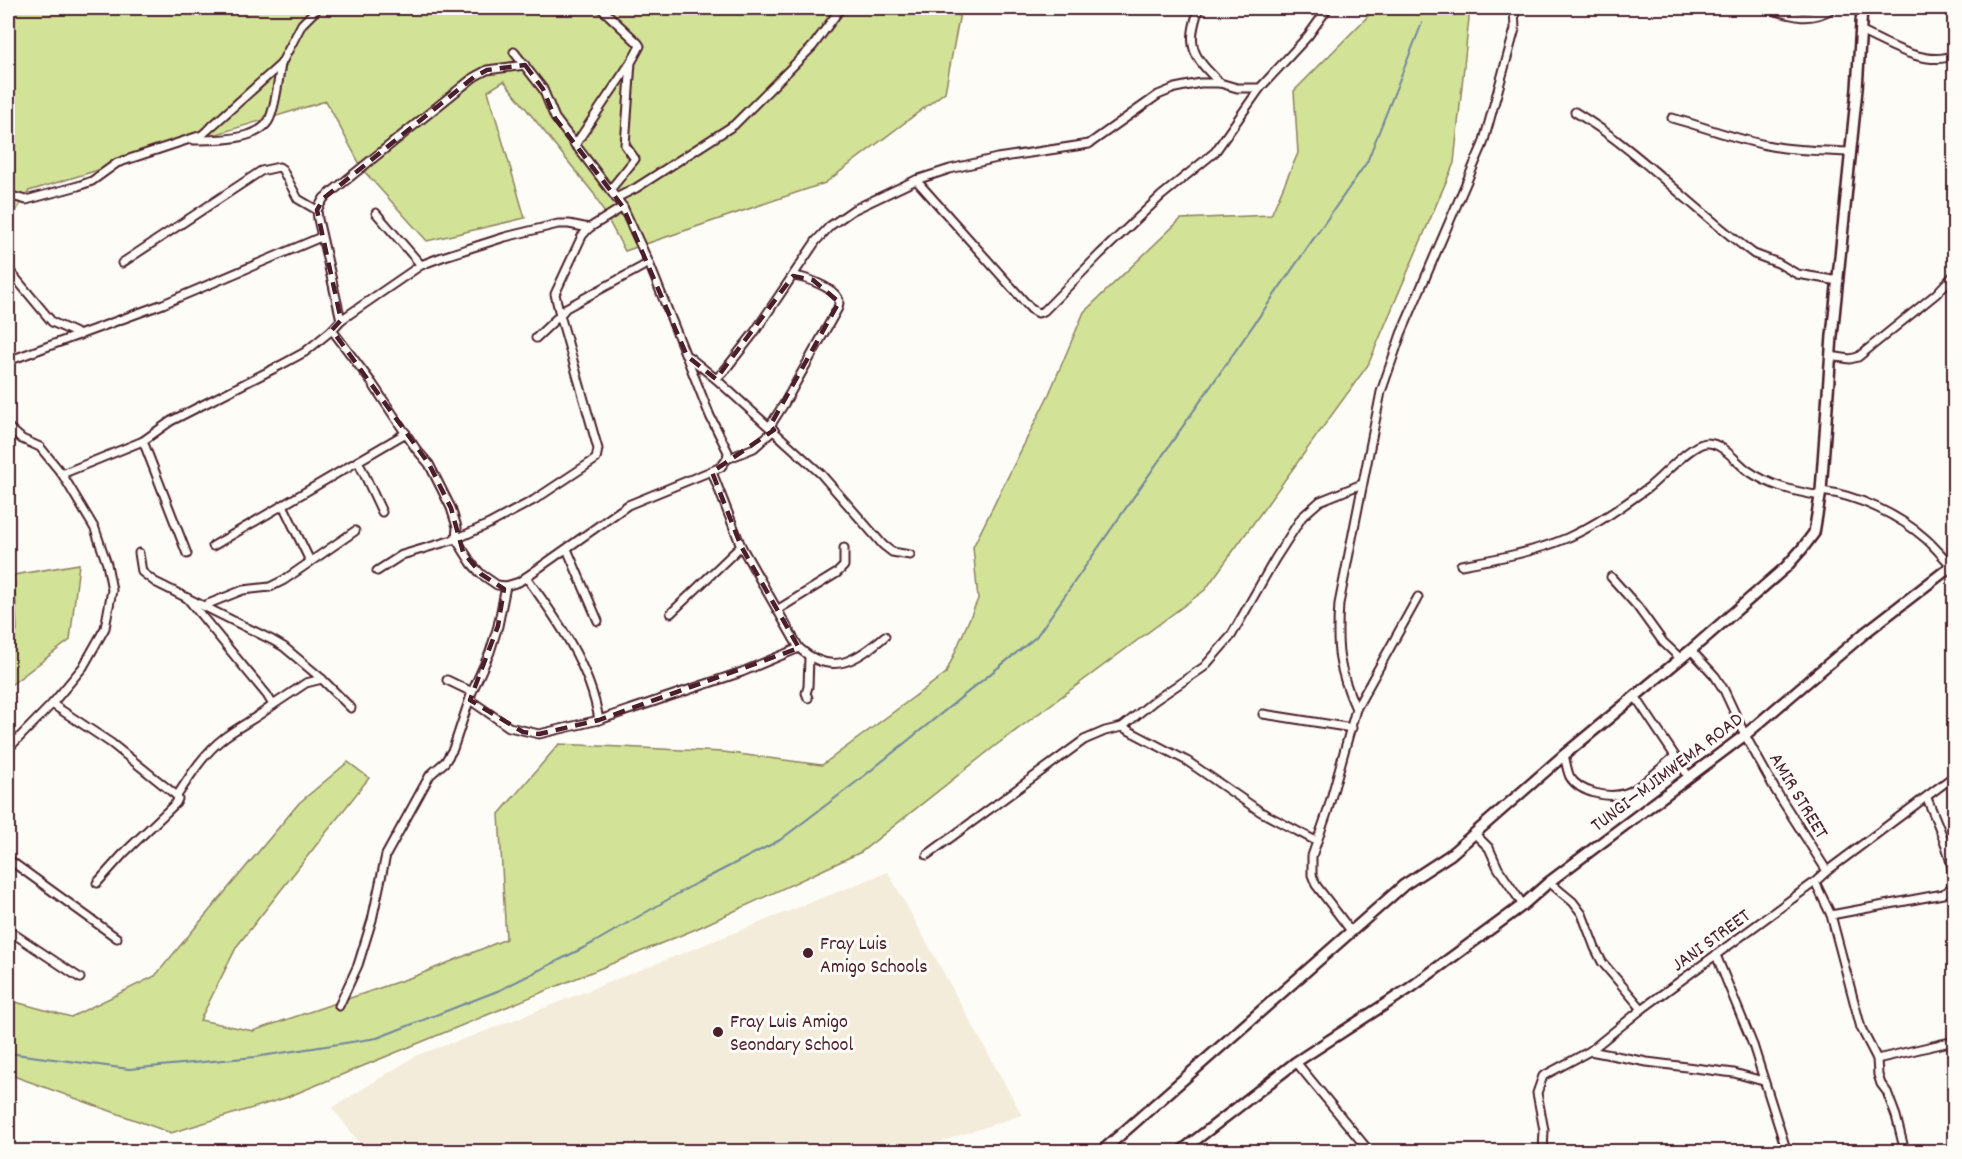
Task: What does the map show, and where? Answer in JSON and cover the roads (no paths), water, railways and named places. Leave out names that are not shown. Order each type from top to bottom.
[{"type":"street","points":[[189,140],[232,138],[262,128],[268,122],[281,64],[302,24],[318,8]]},
{"type":"street","points":[[575,144],[639,50],[638,43],[601,8]]},
{"type":"street","points":[[616,198],[636,188],[734,125],[813,46],[841,8]]},
{"type":"street","points":[[1199,8],[1192,45],[1196,57],[1220,83]]},
{"type":"street","points":[[916,180],[1031,309],[1038,313],[1044,311],[1161,196],[1215,152],[1260,88],[1308,36],[1328,8]]},
{"type":"street","points":[[1356,709],[1344,681],[1338,659],[1339,604],[1381,392],[1401,334],[1484,144],[1515,29],[1514,8]]},
{"type":"street","points":[[1767,8],[1793,17],[1821,14],[1833,8]]},
{"type":"street","points":[[1101,1152],[1404,885],[1450,855],[1564,755],[1681,659],[1786,567],[1814,533],[1821,494],[1830,356],[1857,89],[1862,8]]},
{"type":"street","points":[[1860,32],[1924,58],[1935,59],[1954,55]]},
{"type":"street","points":[[514,52],[543,89],[555,118],[623,207],[649,263],[710,416],[728,452],[728,459]]},
{"type":"street","points":[[610,190],[635,159],[625,145],[631,62]]},
{"type":"street","points":[[8,195],[26,200],[78,186],[92,181],[117,162],[202,135],[281,64]]},
{"type":"street","points":[[341,320],[321,237],[317,210],[324,198],[474,77],[487,70],[525,65]]},
{"type":"street","points":[[716,379],[754,333],[816,241],[830,226],[853,210],[916,180],[950,169],[997,158],[1089,144],[1158,95],[1174,88],[1200,83],[1220,83],[1237,88],[1260,88]]},
{"type":"street","points":[[1575,112],[1626,147],[1754,255],[1778,263],[1797,274],[1839,280]]},
{"type":"street","points":[[1672,118],[1772,146],[1802,151],[1851,152]]},
{"type":"street","points":[[122,263],[261,171],[271,167],[282,169],[298,199],[317,210]]},
{"type":"street","points":[[377,571],[402,555],[456,539],[489,524],[534,500],[596,459],[598,449],[555,294],[582,236],[589,228],[623,207]]},
{"type":"street","points":[[376,213],[421,265]]},
{"type":"street","points":[[62,474],[143,441],[171,421],[305,352],[341,320],[421,265],[505,237],[558,224],[589,228]]},
{"type":"street","points":[[8,361],[163,304],[321,237]]},
{"type":"street","points":[[536,338],[566,308],[649,263]]},
{"type":"street","points":[[9,274],[52,322],[80,334]]},
{"type":"street","points":[[1830,356],[1850,359],[1858,357],[1936,294],[1954,275]]},
{"type":"street","points":[[332,330],[429,464],[451,508],[457,526],[456,539],[463,552],[481,574],[497,585],[506,586],[526,577],[628,505],[712,472],[728,459],[754,448],[772,428],[838,308],[837,296],[813,280],[793,276]]},
{"type":"street","points":[[687,356],[772,428],[821,474],[883,545],[892,552],[910,555]]},
{"type":"street","points":[[8,427],[22,439],[40,447],[62,474],[94,529],[107,564],[112,590],[105,628],[82,667],[52,704],[8,749]]},
{"type":"street","points":[[213,546],[406,432]]},
{"type":"street","points":[[143,441],[187,554]]},
{"type":"street","points":[[1461,565],[1507,557],[1566,539],[1608,515],[1650,486],[1691,451],[1706,443],[1715,444],[1745,468],[1771,484],[1787,490],[1855,499],[1908,525],[1953,565]]},
{"type":"street","points":[[358,462],[382,512]]},
{"type":"street","points":[[712,472],[741,546],[799,648],[809,657],[822,663],[844,663],[858,656],[885,636]]},
{"type":"street","points":[[927,855],[1084,740],[1122,727],[1154,701],[1204,667],[1231,636],[1302,517],[1312,507],[1333,494],[1362,484]]},
{"type":"street","points":[[283,505],[309,561]]},
{"type":"street","points":[[203,606],[243,590],[270,586],[284,580],[355,531]]},
{"type":"street","points":[[671,613],[741,546]]},
{"type":"street","points":[[777,610],[837,573],[844,566],[844,548]]},
{"type":"street","points":[[567,549],[598,621]]},
{"type":"street","points":[[139,553],[142,572],[145,575],[284,647],[351,708]]},
{"type":"street","name":"TUNGI—MJIMWEMA ROAD","points":[[1180,1152],[1296,1062],[1393,999],[1523,905],[1550,882],[1745,735],[1866,632],[1953,565]]},
{"type":"street","points":[[526,577],[556,618],[578,655],[596,703],[599,720]]},
{"type":"street","points":[[1611,577],[1637,606],[1663,642],[1681,659]]},
{"type":"street","points":[[339,1006],[358,965],[372,920],[386,855],[430,775],[445,762],[453,748],[471,696],[490,652],[506,586]]},
{"type":"street","points":[[1351,931],[1316,885],[1311,865],[1356,709],[1418,597]]},
{"type":"street","points":[[187,598],[273,705]]},
{"type":"street","points":[[447,680],[509,727],[539,734],[599,720],[742,672],[799,648]]},
{"type":"street","name":"AMIR STREET","points":[[1691,650],[1715,676],[1724,690],[1745,735],[1776,791],[1827,871]]},
{"type":"street","points":[[808,698],[806,693],[809,657]]},
{"type":"street","points":[[98,883],[124,853],[176,803],[177,796],[209,751],[306,683],[322,680]]},
{"type":"street","points":[[1635,696],[1689,777]]},
{"type":"street","points":[[52,704],[111,743],[177,796]]},
{"type":"street","points":[[1263,714],[1352,728]]},
{"type":"street","points":[[1122,727],[1180,757],[1261,812],[1316,842]]},
{"type":"street","points":[[1564,755],[1570,776],[1576,783],[1597,794],[1612,795],[1626,793],[1674,757]]},
{"type":"street","name":"JANI STREET","points":[[1543,1152],[1544,1130],[1537,1092],[1543,1077],[1590,1050],[1954,776]]},
{"type":"street","points":[[1831,915],[1943,894],[1951,888],[1953,880],[1951,865],[1927,798]]},
{"type":"street","points":[[1475,834],[1489,848],[1498,868],[1523,905]]},
{"type":"street","points":[[8,859],[117,938]]},
{"type":"street","points":[[1550,882],[1573,902],[1582,914],[1594,948],[1602,962],[1642,1009]]},
{"type":"street","points":[[1815,882],[1831,915],[1861,1028],[1877,1059],[1878,1075],[1896,1116],[1905,1152]]},
{"type":"street","points":[[8,930],[80,978]]},
{"type":"street","points":[[1716,955],[1753,1045],[1786,1152]]},
{"type":"street","points":[[1877,1059],[1954,1041]]},
{"type":"street","points":[[1590,1050],[1647,1062],[1734,1073],[1763,1082]]},
{"type":"street","points":[[1296,1062],[1370,1152]]},
{"type":"waterway","points":[[8,1053],[129,1069],[255,1057],[377,1038],[500,990],[593,943],[693,885],[780,840],[859,780],[1036,637],[1367,162],[1422,23]]},
{"type":"place","name":"Fray Luis Amigo Schools","points":[[808,953]]},
{"type":"place","name":"Fray Luis Amigo Seondary School","points":[[718,1032]]}]
